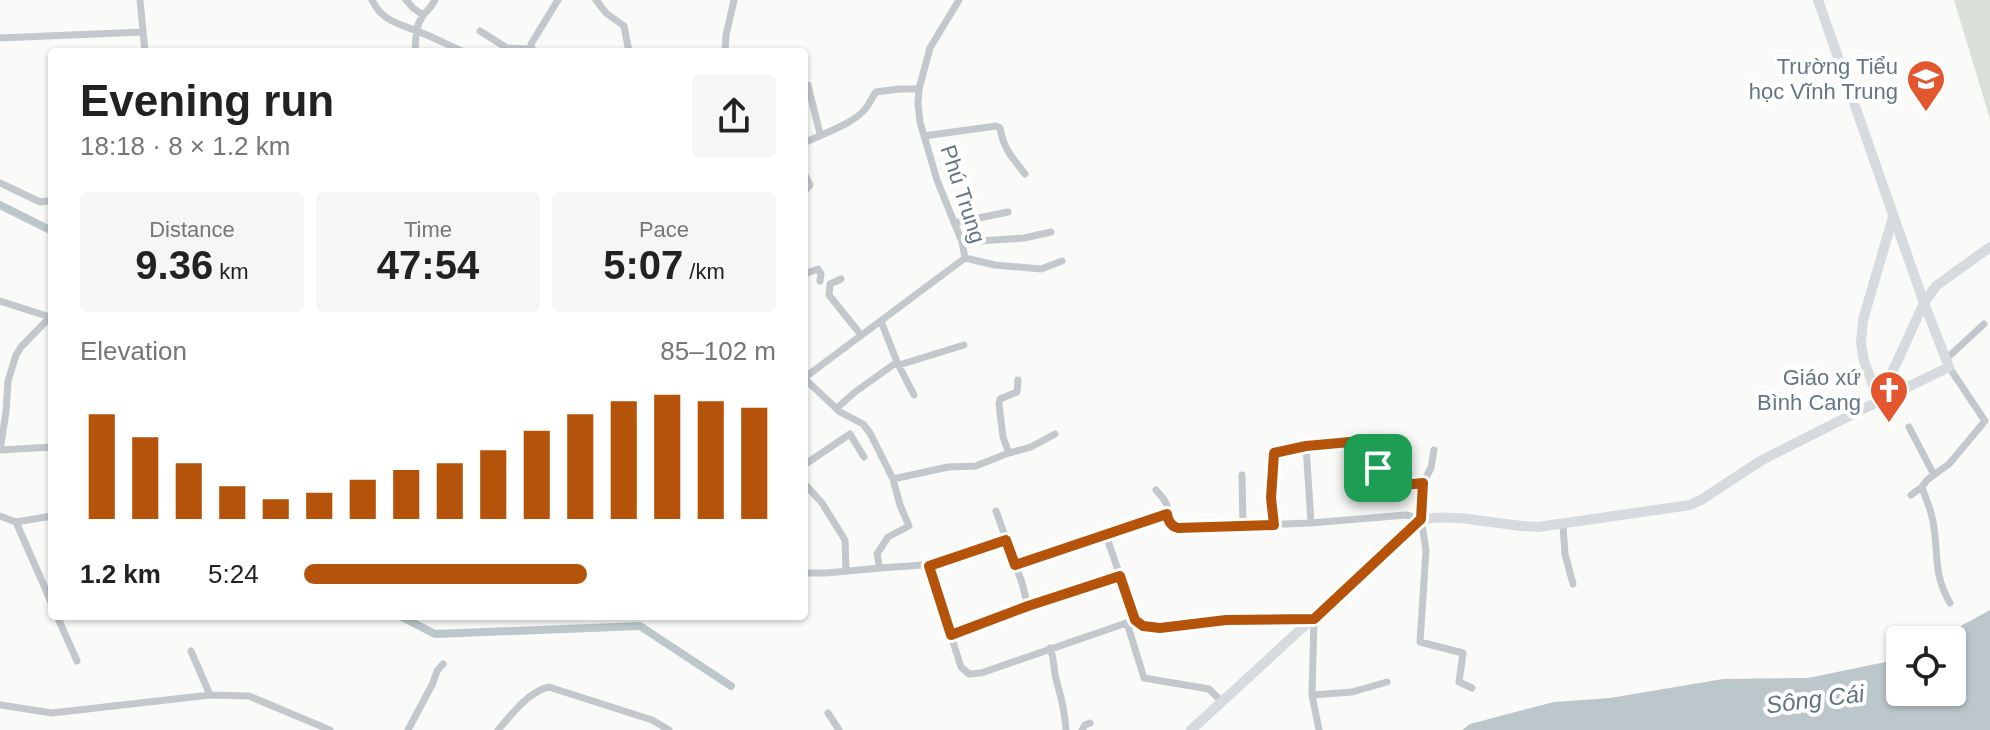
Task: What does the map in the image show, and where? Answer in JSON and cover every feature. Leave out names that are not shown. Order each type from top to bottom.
[{"type":"street","points":[[140,0],[144,48]]},
{"type":"street","points":[[372,0],[386,19],[455,48]]},
{"type":"street","points":[[406,0],[423,15]]},
{"type":"street","points":[[415,48],[416,30],[435,0]]},
{"type":"street","points":[[532,48],[531,44],[558,0]]},
{"type":"street","points":[[596,0],[606,13],[624,26],[628,48]]},
{"type":"street","points":[[725,48],[734,0]]},
{"type":"street","name":"Phú Trung","points":[[808,375],[965,258],[962,242],[937,180],[919,115],[919,89],[930,48],[959,0]]},
{"type":"street","points":[[1818,0],[1947,364],[1988,420],[1949,464],[1911,495]]},
{"type":"street","points":[[480,31],[503,48]]},
{"type":"street","points":[[0,38],[142,32]]},
{"type":"street","points":[[808,85],[820,134]]},
{"type":"street","points":[[808,141],[853,119],[867,107],[876,92],[919,89]]},
{"type":"street","points":[[924,136],[996,126],[1000,128],[1002,143],[1025,174]]},
{"type":"street","points":[[0,183],[40,202],[47,201]]},
{"type":"street","points":[[954,223],[1008,212]]},
{"type":"street","points":[[1879,401],[1864,361],[1861,343],[1863,320],[1894,215]]},
{"type":"street","points":[[962,242],[1024,238],[1051,232]]},
{"type":"street","points":[[1879,401],[1924,303],[1936,286],[1990,247]]},
{"type":"street","points":[[965,258],[995,265],[1041,269],[1062,261]]},
{"type":"street","points":[[808,273],[818,269],[820,281]]},
{"type":"street","points":[[841,279],[830,284],[829,295],[861,335]]},
{"type":"street","points":[[0,301],[48,315]]},
{"type":"street","points":[[48,319],[21,347],[4,380],[6,412],[0,450],[48,447]]},
{"type":"street","points":[[881,321],[914,395]]},
{"type":"street","points":[[1156,490],[1167,506],[1168,520],[1178,528],[1311,523],[1406,515],[1421,519],[1450,518],[1520,527],[1563,525],[1690,505],[1762,460],[1947,364],[1984,324]]},
{"type":"street","points":[[837,408],[898,363],[964,345]]},
{"type":"street","points":[[1009,453],[1003,437],[999,404],[1000,399],[1017,392],[1018,380]]},
{"type":"street","points":[[808,382],[837,408],[863,424],[893,479],[909,526],[888,537],[877,554],[880,568]]},
{"type":"street","points":[[1909,427],[1934,475]]},
{"type":"street","points":[[808,462],[850,434],[864,457]]},
{"type":"street","points":[[893,479],[948,467],[976,466],[1031,447],[1055,434]]},
{"type":"street","points":[[1274,525],[1271,479],[1274,453],[1306,446],[1367,442],[1386,487],[1423,483]]},
{"type":"street","points":[[1306,446],[1311,523]]},
{"type":"street","points":[[1434,450],[1431,468],[1423,483],[1421,519],[1426,550],[1420,642],[1463,653],[1459,682],[1472,688]]},
{"type":"street","points":[[1242,475],[1243,526]]},
{"type":"street","points":[[1922,487],[1932,514],[1937,571],[1950,603]]},
{"type":"street","points":[[808,488],[822,503],[845,540],[846,571]]},
{"type":"street","points":[[996,511],[1028,606]]},
{"type":"street","points":[[1015,565],[1167,514]]},
{"type":"street","points":[[0,516],[16,522],[48,517]]},
{"type":"street","points":[[1191,730],[1421,519]]},
{"type":"street","points":[[16,522],[48,595]]},
{"type":"street","points":[[1563,525],[1565,554],[1573,584]]},
{"type":"street","points":[[1106,535],[1120,576],[1144,678],[1209,689],[1222,702]]},
{"type":"street","points":[[808,573],[929,566],[1006,540]]},
{"type":"street","points":[[929,566],[961,667],[969,674],[981,673],[1131,621],[1160,628],[1226,620],[1314,619]]},
{"type":"street","points":[[951,635],[1120,576]]},
{"type":"street","points":[[1314,619],[1312,695],[1319,730]]},
{"type":"street","points":[[59,620],[77,661]]},
{"type":"street","points":[[1050,648],[1055,659],[1055,675],[1066,730]]},
{"type":"street","points":[[191,651],[210,695]]},
{"type":"street","points":[[408,730],[443,664]]},
{"type":"street","points":[[1312,695],[1352,692],[1387,682]]},
{"type":"street","points":[[498,730],[526,700],[542,688],[549,687],[652,720],[669,730]]},
{"type":"street","points":[[0,705],[52,713],[210,695],[249,696],[330,730]]},
{"type":"street","points":[[828,713],[839,730]]},
{"type":"street","points":[[1082,730],[1090,723]]},
{"type":"shaded area","points":[[1954,0],[1990,0],[1990,119]]},
{"type":"water","name":"Sông Cái","points":[[1990,610],[1990,730],[1462,730],[1470,724],[1554,702],[1610,698],[1723,679],[1808,678],[1886,662],[1886,706],[1966,706],[1966,626],[1961,626]]},
{"type":"waterway","points":[[0,205],[48,229]]},
{"type":"waterway","points":[[408,620],[435,634],[640,626],[731,686]]},
{"type":"place","name":"Trường Tiểu học Vĩnh Trung","points":[[1926,113]]},
{"type":"place","name":"Giáo xứ Bình Cang","points":[[1889,424]]},
{"type":"route","points":[[1367,442],[1378,468],[1386,487],[1423,483],[1421,519],[1314,619],[1226,620],[1160,628],[1143,626],[1135,620],[1120,576],[951,635],[929,566],[1006,540],[1015,565],[1167,514],[1168,520],[1178,528],[1274,525],[1271,479],[1274,453],[1291,448],[1367,442]]}]
